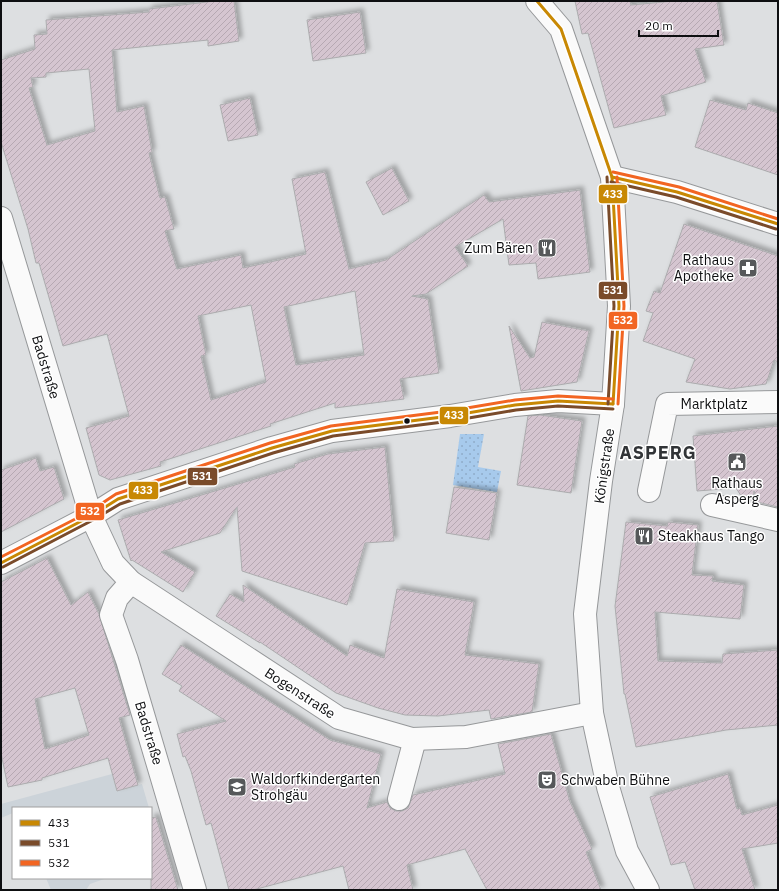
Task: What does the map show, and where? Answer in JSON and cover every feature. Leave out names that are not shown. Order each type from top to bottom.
[{"type":"street","name":"Königstraße","points":[[537,1],[560,29],[612,177],[619,306],[613,404],[601,482],[585,614],[592,713],[608,787],[627,851],[648,890]]},
{"type":"street","points":[[612,177],[677,192],[778,224]]},
{"type":"street","name":"Badstraße","points":[[1,218],[8,266],[91,516]]},
{"type":"street","points":[[1,563],[91,516],[118,499],[272,448],[332,431],[558,401],[613,404]]},
{"type":"street","name":"Marktplatz","points":[[649,491],[667,404],[778,402]]},
{"type":"street","points":[[712,505],[778,520]]},
{"type":"street","name":"Bogenstraße","points":[[91,516],[113,563],[131,582],[339,718],[416,739],[466,737],[592,713]]},
{"type":"street","name":"Badstraße","points":[[131,582],[117,598],[111,615],[127,660],[195,890]]},
{"type":"street","points":[[399,799],[416,739]]},
{"type":"shaded area","points":[[460,434],[484,434],[478,467],[501,471],[497,492],[453,485]]},
{"type":"shaded area","points":[[112,774],[117,791],[142,784],[149,807],[12,807],[12,813],[1,818],[1,804]]},
{"type":"shaded area","points":[[46,879],[104,879],[90,884],[86,890],[51,890]]},
{"type":"building","points":[[215,1],[234,1],[239,41],[208,46],[208,40],[112,50],[117,112],[144,106],[152,152],[149,153],[160,198],[165,197],[174,229],[165,231],[177,269],[241,255],[243,268],[306,254],[292,179],[325,172],[349,269],[386,260],[484,195],[489,202],[580,190],[590,272],[538,279],[536,263],[509,265],[503,219],[455,247],[468,266],[426,294],[412,296],[428,299],[439,373],[400,379],[404,399],[335,408],[335,403],[270,424],[271,426],[160,462],[161,466],[110,480],[99,475],[86,428],[129,416],[107,334],[63,346],[39,263],[36,263],[28,229],[1,142],[1,60],[35,49],[34,35],[47,34],[46,20],[149,12],[149,9]],"holes":[[[89,69],[95,131],[47,145],[29,88],[33,87],[31,78],[46,77],[46,73]],[[355,291],[364,355],[296,365],[284,307]],[[251,305],[266,382],[211,400],[201,356],[206,355],[198,316]]]},
{"type":"building","points":[[575,1],[630,1],[631,5],[674,1],[717,1],[724,45],[695,49],[706,82],[661,96],[666,115],[614,128],[588,33],[582,34]]},
{"type":"building","points":[[360,12],[366,53],[313,61],[307,20]]},
{"type":"building","points":[[250,98],[258,135],[228,141],[220,105]]},
{"type":"building","points":[[710,100],[746,110],[748,103],[778,113],[778,175],[695,147]]},
{"type":"building","points":[[392,168],[409,201],[383,215],[366,182]]},
{"type":"building","points":[[684,224],[778,256],[778,362],[774,360],[766,384],[730,389],[686,382],[695,359],[643,341],[653,313],[646,311],[654,291],[660,293]]},
{"type":"building","points":[[542,322],[589,331],[577,382],[521,391],[509,326],[530,358],[534,357]]},
{"type":"building","points":[[540,415],[582,421],[571,493],[517,485],[528,416]]},
{"type":"building","name":"Rathaus Asperg","points":[[778,426],[778,507],[757,502],[754,491],[753,501],[743,499],[736,488],[697,491],[693,436]]},
{"type":"building","points":[[385,447],[394,541],[365,543],[347,605],[242,571],[237,507],[220,533],[161,552],[195,572],[183,592],[132,560],[131,561],[118,520],[295,467],[294,464],[328,454]]},
{"type":"building","points":[[36,458],[40,471],[54,467],[64,499],[1,532],[1,470]]},
{"type":"building","points":[[454,487],[497,493],[489,540],[446,533]]},
{"type":"building","points":[[626,522],[667,526],[668,522],[698,525],[692,575],[713,576],[712,581],[744,585],[740,619],[655,612],[658,661],[722,663],[723,654],[778,650],[778,725],[726,730],[636,747],[624,694],[615,606]]},
{"type":"building","points":[[47,558],[71,605],[88,592],[99,614],[130,715],[119,718],[138,785],[117,791],[108,758],[42,778],[42,780],[8,787],[1,753],[1,582]],"holes":[[[75,688],[89,735],[45,749],[35,699]]]},
{"type":"building","points":[[243,585],[347,656],[350,645],[384,658],[397,589],[474,602],[465,655],[539,664],[532,712],[491,719],[489,710],[438,716],[405,715],[378,708],[336,693],[260,642],[216,616],[230,594],[244,602]]},
{"type":"building","points":[[181,645],[330,740],[381,754],[367,808],[387,802],[390,808],[396,811],[402,811],[408,808],[413,795],[505,774],[498,744],[551,734],[570,802],[592,849],[586,852],[601,890],[487,890],[465,849],[407,865],[413,890],[349,890],[343,866],[253,890],[229,890],[211,823],[206,825],[191,771],[185,756],[183,757],[177,734],[226,721],[179,691],[182,686],[162,674]]},
{"type":"building","points":[[728,774],[737,809],[740,808],[742,815],[778,805],[778,843],[742,849],[755,890],[695,890],[685,862],[671,865],[650,797]]},
{"type":"building","points":[[156,817],[178,890],[151,890],[152,818]]},
{"type":"transit line","name":"433","points":[[537,1],[561,29],[612,177],[619,306],[613,404]]},
{"type":"transit line","name":"532","points":[[613,172],[679,187],[778,219]]},
{"type":"transit line","name":"531","points":[[607,177],[614,306],[608,404]]},
{"type":"transit line","name":"433","points":[[612,177],[677,192],[778,224]]},
{"type":"transit line","name":"532","points":[[617,177],[624,306],[618,404]]},
{"type":"transit line","name":"531","points":[[611,182],[676,197],[776,229]]},
{"type":"transit line","name":"532","points":[[1,557],[89,512],[116,494],[270,443],[331,426],[449,411],[515,400],[558,396],[613,399]]},
{"type":"transit line","name":"433","points":[[1,563],[91,516],[118,499],[272,448],[332,431],[450,416],[515,405],[558,401],[613,404]]},
{"type":"transit line","name":"531","points":[[3,567],[93,520],[120,504],[273,453],[333,436],[451,421],[516,410],[558,406],[613,409]]},
{"type":"place","name":"Zum Bären","points":[[547,248]]},
{"type":"place","name":"Rathaus Apotheke","points":[[748,268]]},
{"type":"place","name":"Rathaus Asperg","points":[[737,462]]},
{"type":"place","name":"Steakhaus Tango","points":[[644,536]]},
{"type":"place","name":"Schwaben Bühne","points":[[547,780]]},
{"type":"place","name":"Waldorfkindergarten Strohgäu","points":[[237,787]]},
{"type":"district","name":"ASPERG","points":[[658,453]]}]
